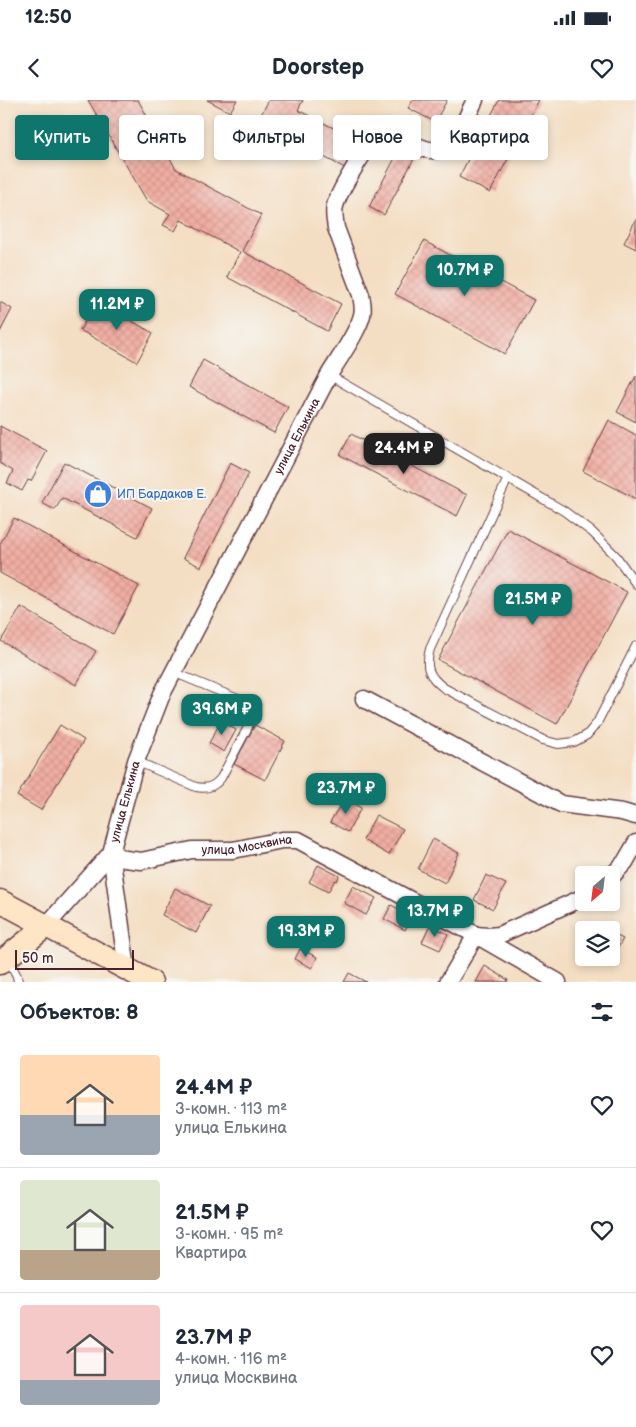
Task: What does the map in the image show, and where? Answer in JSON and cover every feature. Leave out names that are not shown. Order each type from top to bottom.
[{"type":"street","name":"улица Елькина","points":[[127,970],[111,853],[136,761],[162,694],[173,672],[329,374],[359,324],[363,310],[361,295],[336,228],[335,206],[364,153],[371,144],[381,139],[392,137],[432,150],[442,149],[450,144],[456,136],[475,100]]},
{"type":"street","points":[[364,699],[561,804],[622,812],[636,816]]},
{"type":"street","name":"улица Москвина","points":[[111,853],[125,859],[141,861],[192,850],[233,850],[282,840],[298,840],[476,935],[558,982]]},
{"type":"street","points":[[620,867],[636,843]]},
{"type":"street","name":"улица Елькина","points":[[46,926],[111,853]]},
{"type":"street","points":[[0,901],[151,982]]},
{"type":"street","points":[[448,982],[476,935],[499,935],[575,901]]},
{"type":"street","points":[[4,960],[46,926]]},
{"type":"lane","points":[[329,374],[564,510],[592,532],[616,556],[636,584]]},
{"type":"lane","points":[[508,478],[430,649],[427,660],[429,671],[435,681],[444,688],[543,740],[558,744],[574,742],[587,735],[597,723],[636,646]]},
{"type":"lane","points":[[136,761],[196,787],[210,788],[221,778],[248,728],[250,719],[249,711],[245,704],[238,699],[173,672]]},
{"type":"lane","points":[[4,960],[17,976],[18,982]]},
{"type":"building","points":[[88,100],[138,100],[146,115],[119,115],[119,153],[109,136],[109,115],[97,115]]},
{"type":"building","points":[[207,100],[237,100],[230,112]]},
{"type":"building","points":[[269,100],[303,100],[298,110],[308,115],[261,115]]},
{"type":"building","points":[[413,100],[447,100],[439,115],[431,115],[431,120],[408,108]]},
{"type":"building","points":[[499,100],[539,100],[531,115],[491,115]]},
{"type":"building","points":[[323,123],[333,128],[333,160],[349,160],[345,168],[323,156]]},
{"type":"building","points":[[123,160],[171,160],[176,169],[261,215],[242,251],[341,304],[327,331],[227,277],[240,252],[181,220],[175,231],[163,225],[170,214],[147,201]]},
{"type":"building","points":[[394,160],[413,160],[384,215],[369,207]]},
{"type":"building","points":[[468,160],[507,160],[490,193],[459,177]]},
{"type":"building","points":[[636,219],[636,249],[624,243]]},
{"type":"building","points":[[424,241],[534,300],[505,354],[395,294]]},
{"type":"building","points":[[97,301],[153,333],[137,362],[80,330]]},
{"type":"building","points":[[0,302],[12,309],[0,332]]},
{"type":"building","points":[[203,360],[288,407],[274,433],[189,387]]},
{"type":"building","points":[[636,376],[636,422],[617,412]]},
{"type":"building","points":[[609,420],[636,435],[636,499],[583,471]]},
{"type":"building","points":[[0,426],[47,451],[31,481],[28,480],[22,491],[7,483],[13,471],[0,463]]},
{"type":"building","points":[[351,434],[467,495],[457,516],[340,455]]},
{"type":"building","points":[[64,462],[152,508],[137,537],[62,498],[55,510],[42,503]]},
{"type":"building","points":[[230,463],[249,473],[201,567],[183,558]]},
{"type":"building","points":[[14,518],[139,586],[113,634],[0,573],[0,544]]},
{"type":"building","points":[[508,529],[627,592],[557,724],[438,660]]},
{"type":"building","points":[[21,607],[96,651],[76,685],[1,641]]},
{"type":"building","points":[[221,721],[236,730],[224,752],[209,743]]},
{"type":"building","points":[[60,725],[84,740],[41,810],[17,796]]},
{"type":"building","points":[[255,725],[285,741],[265,780],[234,764]]},
{"type":"building","points":[[344,799],[361,808],[348,832],[330,822]]},
{"type":"building","points":[[376,815],[403,829],[389,855],[363,840]]},
{"type":"building","points":[[433,839],[459,853],[445,883],[418,869]]},
{"type":"building","points":[[318,865],[339,876],[328,892],[309,882]]},
{"type":"building","points":[[486,875],[506,884],[493,909],[474,900]]},
{"type":"building","points":[[353,886],[376,898],[366,915],[344,903]]},
{"type":"building","points":[[175,888],[210,906],[196,933],[162,915]]},
{"type":"building","points":[[391,905],[412,916],[405,930],[384,919]]},
{"type":"building","points":[[430,925],[448,934],[440,950],[422,942]]},
{"type":"building","points":[[300,949],[317,957],[312,968],[295,959]]},
{"type":"building","points":[[485,966],[508,980],[507,982],[476,982]]},
{"type":"building","points":[[349,973],[366,982],[344,982]]},
{"type":"place","name":"ИП Бардаков Е.","points":[[98,494]]}]
